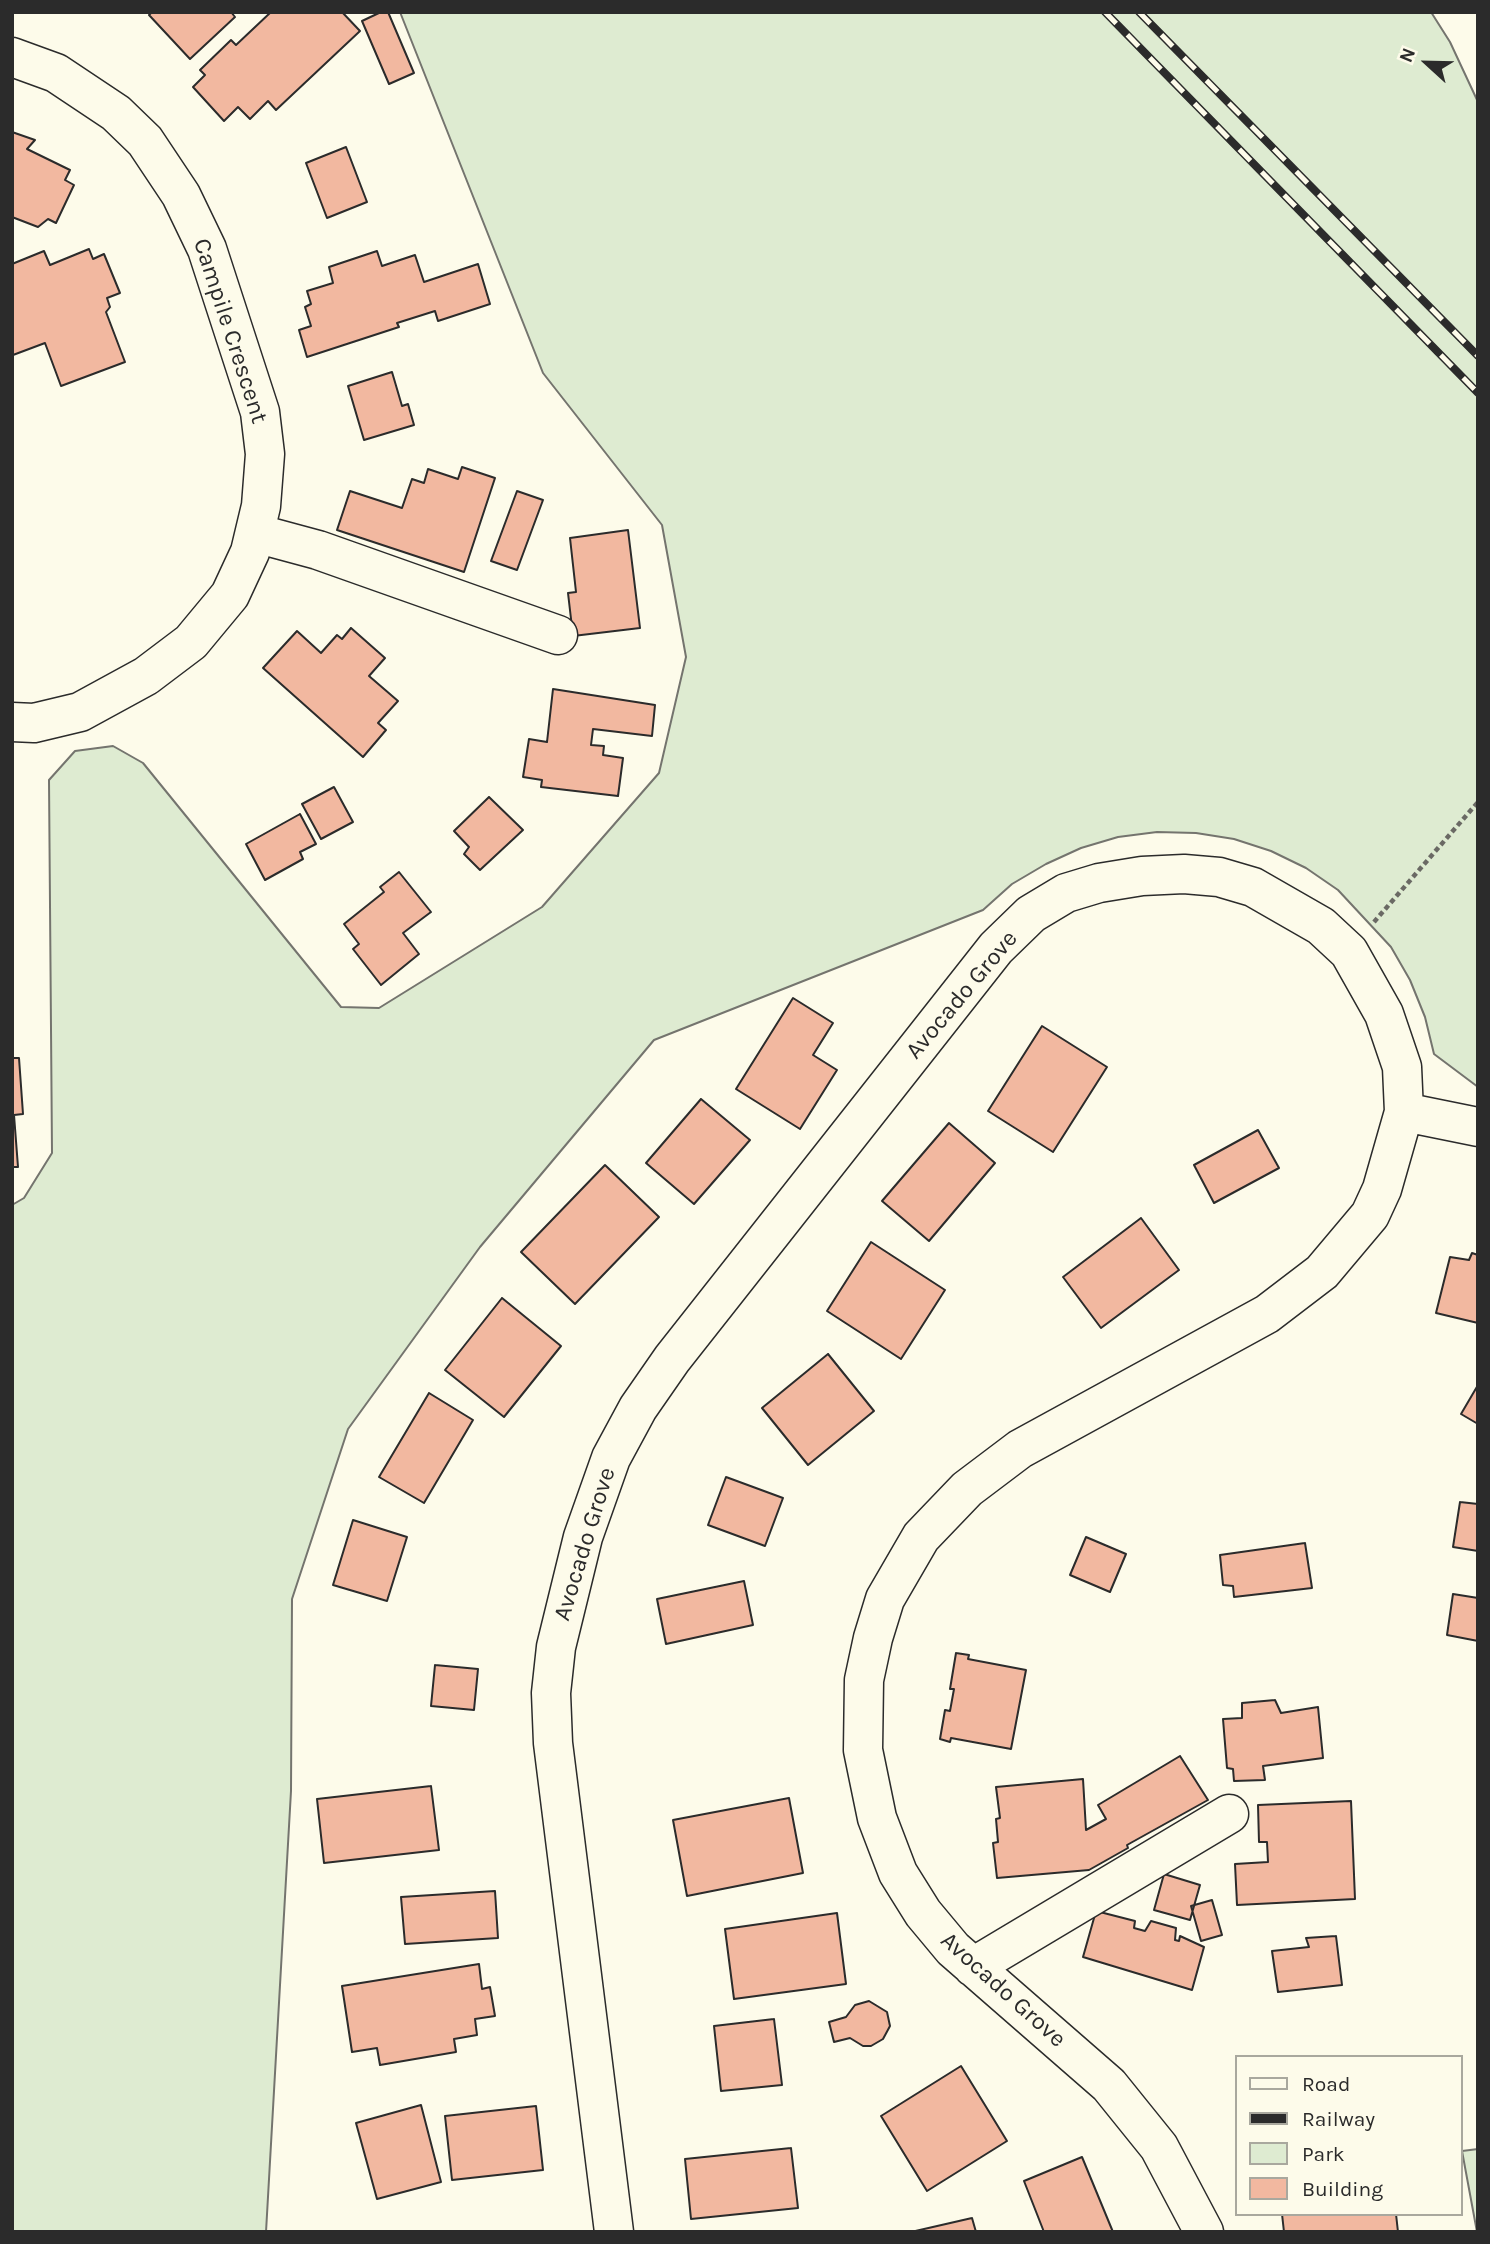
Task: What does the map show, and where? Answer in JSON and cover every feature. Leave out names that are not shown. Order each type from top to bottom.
[{"type":"street","name":"Campile Crescent","points":[[12,57],[56,73],[116,113],[145,141],[181,195],[207,249],[260,412],[265,454],[250,552],[230,595],[191,642],[146,677],[80,712],[34,723],[12,722]]},
{"type":"street","points":[[255,533],[318,550],[558,635]]},
{"type":"street","name":"Avocado Grove","points":[[614,2232],[553,1743],[551,1693],[556,1647],[583,1537],[611,1458],[638,1408],[672,1359],[996,948],[1031,914],[1066,893],[1099,883],[1156,875],[1219,877],[1253,887],[1321,926],[1349,952],[1384,1014],[1402,1067],[1405,1112],[1394,1157],[1370,1215],[1322,1272],[1267,1314],[1020,1450],[978,1481],[921,1537],[886,1599],[864,1679],[863,1750],[877,1818],[898,1873],[923,1913],[973,1967],[1109,2085],[1159,2147],[1204,2232]]},
{"type":"street","points":[[1405,1112],[1478,1127]]},
{"type":"street","points":[[973,1967],[1229,1814]]},
{"type":"path","points":[[1349,952],[1478,802]]},
{"type":"green space","points":[[400,12],[1431,12],[1450,42],[1478,102],[1478,1087],[1434,1054],[1425,1017],[1410,980],[1391,947],[1338,890],[1306,868],[1271,851],[1234,839],[1196,833],[1157,832],[1118,837],[1081,848],[1012,884],[983,910],[654,1040],[480,1247],[348,1429],[292,1599],[291,1791],[266,2232],[12,2232],[12,1205],[24,1198],[52,1153],[49,780],[75,751],[113,746],[143,763],[341,1007],[379,1008],[542,907],[659,773],[686,657],[662,525],[543,373]]},
{"type":"green space","points":[[1478,2149],[1478,2232],[1477,2232],[1462,2151]]},
{"type":"building","points":[[152,12],[231,12],[235,17],[190,59],[149,15]]},
{"type":"building","points":[[271,12],[342,12],[360,31],[276,110],[268,101],[250,119],[238,107],[224,121],[193,87],[205,75],[200,70],[231,40],[236,45]]},
{"type":"building","points":[[381,12],[388,12],[414,73],[389,84],[362,21]]},
{"type":"building","points":[[12,132],[35,140],[27,149],[70,170],[65,180],[74,185],[56,223],[48,219],[38,227],[12,217]]},
{"type":"building","points":[[346,147],[367,202],[327,218],[306,163]]},
{"type":"building","points":[[89,249],[93,259],[104,254],[120,293],[107,298],[110,307],[106,312],[125,362],[61,386],[45,343],[13,355],[12,264],[44,251],[50,265]]},
{"type":"building","points":[[377,251],[382,266],[415,255],[424,282],[478,264],[490,304],[438,321],[435,311],[397,323],[399,327],[307,357],[299,330],[311,326],[305,307],[311,304],[307,291],[333,283],[329,267]]},
{"type":"building","points":[[392,372],[402,406],[408,404],[414,425],[364,440],[348,386]]},
{"type":"building","points":[[462,467],[495,478],[464,572],[337,530],[350,491],[402,508],[412,479],[424,483],[428,469],[458,479]]},
{"type":"building","points":[[517,491],[543,500],[517,570],[491,561]]},
{"type":"building","points":[[628,530],[640,628],[573,636],[568,593],[576,592],[570,538]]},
{"type":"building","points":[[351,628],[385,658],[369,676],[398,701],[378,723],[386,730],[363,757],[263,668],[297,631],[321,653],[337,635],[342,639]]},
{"type":"building","points":[[553,689],[655,705],[652,736],[593,729],[591,745],[604,746],[603,755],[623,758],[618,796],[541,787],[542,780],[523,777],[529,739],[547,742]]},
{"type":"building","points":[[334,787],[353,822],[321,839],[302,804]]},
{"type":"building","points":[[489,797],[523,830],[480,870],[464,854],[469,847],[454,831]]},
{"type":"building","points":[[300,814],[316,844],[300,852],[303,859],[265,880],[246,844]]},
{"type":"building","points":[[399,872],[431,912],[403,933],[419,954],[381,985],[353,949],[359,944],[344,924],[384,892],[380,887]]},
{"type":"building","points":[[793,998],[833,1023],[813,1055],[837,1070],[800,1129],[736,1089]]},
{"type":"building","points":[[1042,1026],[1107,1067],[1053,1152],[988,1111]]},
{"type":"building","points":[[12,1058],[19,1058],[23,1114],[14,1115],[18,1167],[12,1167]]},
{"type":"building","points":[[701,1099],[750,1140],[694,1204],[646,1163]]},
{"type":"building","points":[[949,1123],[995,1163],[929,1241],[882,1201]]},
{"type":"building","points":[[1258,1130],[1279,1168],[1214,1203],[1194,1165]]},
{"type":"building","points":[[605,1165],[659,1217],[575,1304],[521,1252]]},
{"type":"building","points":[[1141,1218],[1179,1270],[1101,1328],[1063,1277]]},
{"type":"building","points":[[871,1242],[945,1290],[901,1359],[827,1311]]},
{"type":"building","points":[[1472,1253],[1478,1255],[1478,1323],[1436,1313],[1450,1257],[1469,1260]]},
{"type":"building","points":[[502,1298],[561,1346],[504,1417],[445,1370]]},
{"type":"building","points":[[828,1354],[874,1411],[808,1465],[762,1408]]},
{"type":"building","points":[[1478,1385],[1478,1424],[1461,1414]]},
{"type":"building","points":[[429,1393],[473,1420],[424,1503],[379,1477]]},
{"type":"building","points":[[726,1477],[783,1498],[765,1546],[708,1525]]},
{"type":"building","points":[[1460,1502],[1478,1504],[1478,1551],[1453,1547]]},
{"type":"building","points":[[353,1520],[407,1537],[387,1601],[333,1585]]},
{"type":"building","points":[[1086,1537],[1126,1554],[1110,1592],[1070,1575]]},
{"type":"building","points":[[1305,1543],[1312,1588],[1234,1597],[1233,1586],[1223,1585],[1220,1555]]},
{"type":"building","points":[[744,1581],[753,1625],[666,1644],[657,1599]]},
{"type":"building","points":[[1453,1594],[1478,1598],[1478,1641],[1447,1635]]},
{"type":"building","points":[[956,1653],[969,1655],[968,1659],[1026,1670],[1011,1749],[951,1738],[950,1742],[940,1739],[945,1710],[950,1711],[954,1689],[950,1689]]},
{"type":"building","points":[[435,1665],[478,1669],[474,1710],[431,1706]]},
{"type":"building","points":[[1275,1700],[1281,1713],[1318,1707],[1323,1758],[1263,1766],[1265,1780],[1234,1781],[1233,1769],[1227,1768],[1223,1719],[1242,1718],[1242,1703]]},
{"type":"building","points":[[1180,1756],[1208,1800],[1127,1845],[1128,1848],[1089,1870],[997,1878],[993,1843],[998,1842],[996,1819],[1000,1818],[996,1787],[1083,1779],[1086,1830],[1106,1819],[1098,1805]]},
{"type":"building","points":[[431,1786],[439,1850],[324,1863],[317,1799]]},
{"type":"building","points":[[789,1798],[803,1873],[687,1896],[673,1820]]},
{"type":"building","points":[[1351,1801],[1355,1899],[1237,1905],[1235,1864],[1268,1862],[1267,1842],[1259,1842],[1258,1805]]},
{"type":"building","points":[[1164,1874],[1200,1885],[1190,1920],[1154,1910]]},
{"type":"building","points":[[495,1891],[498,1938],[405,1944],[401,1897]]},
{"type":"building","points":[[1212,1900],[1222,1935],[1201,1941],[1191,1906]]},
{"type":"building","points":[[1096,1911],[1135,1921],[1134,1928],[1145,1931],[1151,1921],[1176,1928],[1175,1940],[1179,1941],[1180,1936],[1204,1947],[1192,1990],[1083,1957]]},
{"type":"building","points":[[837,1913],[846,1984],[734,1999],[725,1929]]},
{"type":"building","points":[[1336,1936],[1342,1985],[1278,1992],[1272,1951],[1309,1947],[1306,1938]]},
{"type":"building","points":[[479,1964],[482,1989],[490,1987],[495,2016],[475,2019],[477,2035],[454,2039],[456,2052],[380,2065],[377,2048],[352,2052],[342,1986]]},
{"type":"building","points":[[869,2001],[887,2012],[890,2026],[883,2039],[871,2046],[863,2046],[850,2038],[834,2042],[829,2022],[846,2017],[855,2005]]},
{"type":"building","points":[[774,2019],[782,2085],[721,2091],[714,2026]]},
{"type":"building","points":[[961,2066],[1007,2141],[927,2191],[881,2116]]},
{"type":"building","points":[[421,2105],[441,2182],[377,2199],[356,2123]]},
{"type":"building","points":[[536,2106],[543,2170],[452,2180],[445,2116]]},
{"type":"building","points":[[791,2148],[798,2208],[691,2219],[685,2159]]},
{"type":"building","points":[[1082,2157],[1113,2232],[1044,2232],[1024,2181]]},
{"type":"building","points":[[1282,2216],[1396,2216],[1398,2232],[1284,2232]]},
{"type":"building","points":[[972,2218],[976,2232],[911,2232]]},
{"type":"railway","points":[[1105,12],[1478,393]]},
{"type":"railway","points":[[1139,12],[1478,356]]}]
